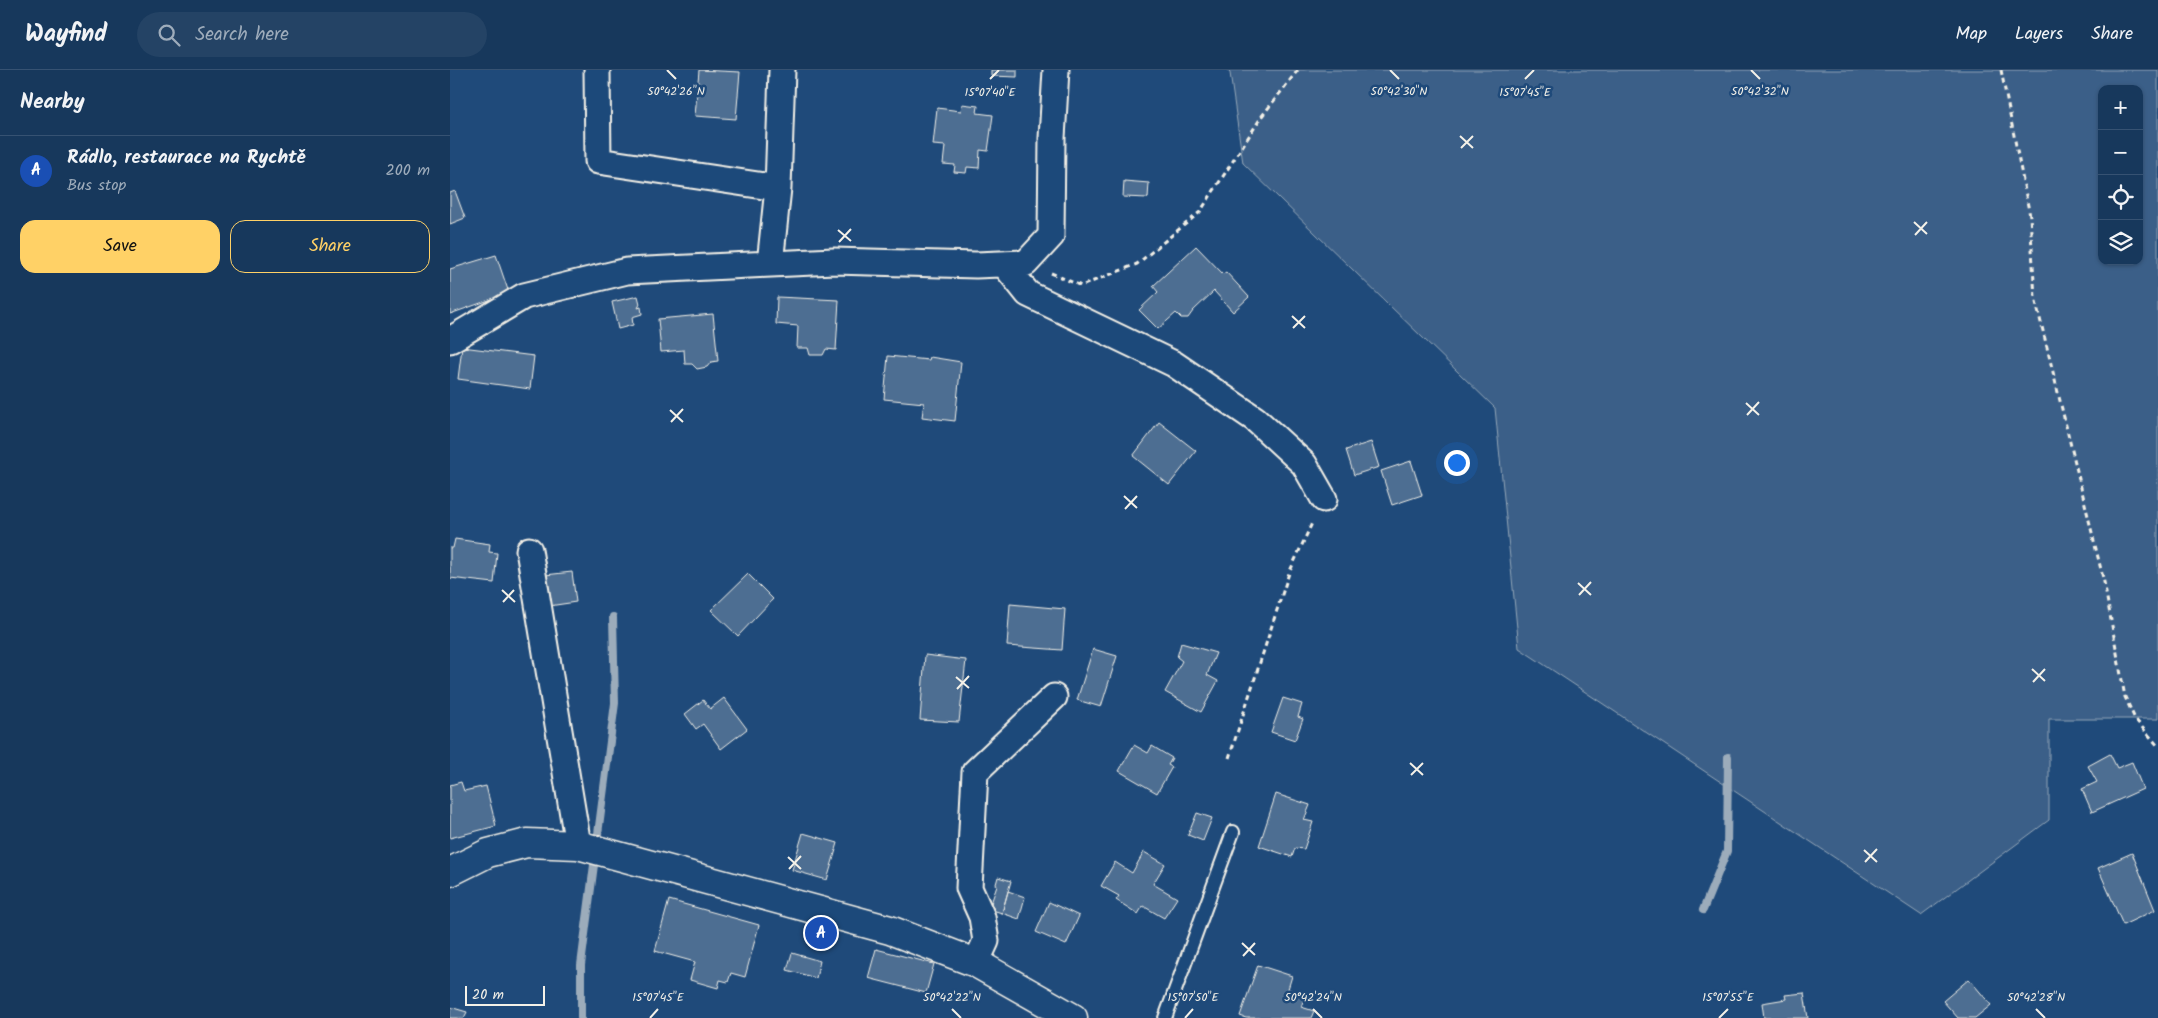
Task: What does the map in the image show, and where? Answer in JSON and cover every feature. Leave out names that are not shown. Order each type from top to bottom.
[{"type":"street","points":[[597,70],[598,161],[778,188]]},
{"type":"street","points":[[770,264],[778,188],[782,70]]},
{"type":"street","points":[[450,340],[524,296],[627,271],[834,261],[1015,263],[1051,236],[1052,138],[1056,70]]},
{"type":"street","points":[[1015,263],[1028,294],[1174,364],[1255,419],[1304,464],[1324,498]]},
{"type":"street","points":[[529,550],[578,845]]},
{"type":"street","points":[[976,963],[986,941],[982,917],[969,888],[975,772],[1054,697]]},
{"type":"street","points":[[450,872],[488,853],[527,843],[578,845],[890,930],[976,963],[1073,1018]]},
{"type":"lane","points":[[1165,1018],[1233,832]]},
{"type":"path","points":[[1015,263],[1081,286],[1137,264],[1200,212],[1262,116],[1298,70]]},
{"type":"path","points":[[2001,70],[2030,216],[2035,298],[2104,582],[2125,697],[2135,719],[2158,746]]},
{"type":"path","points":[[1229,758],[1289,573],[1324,498]]},
{"type":"shaded area","points":[[1227,70],[2158,70],[2158,719],[2049,719],[2049,820],[1921,915],[1519,648],[1495,408],[1243,163],[1230,73]]},
{"type":"building","points":[[699,70],[740,72],[736,119],[695,116]]},
{"type":"building","points":[[991,70],[1017,70],[1017,77],[991,76]]},
{"type":"building","points":[[962,104],[978,106],[977,113],[993,115],[988,151],[980,150],[979,168],[967,167],[966,173],[954,172],[955,165],[943,164],[945,146],[933,145],[937,108],[961,111]]},
{"type":"building","points":[[1124,181],[1149,183],[1148,198],[1123,197]]},
{"type":"building","points":[[455,191],[465,218],[450,224],[450,193]]},
{"type":"building","points":[[1196,246],[1223,274],[1226,272],[1249,297],[1233,312],[1214,291],[1188,318],[1181,318],[1176,313],[1158,329],[1139,310],[1158,292],[1153,286]]},
{"type":"building","points":[[496,255],[509,293],[450,314],[450,269]]},
{"type":"building","points":[[638,296],[640,304],[638,308],[641,307],[642,314],[632,317],[633,325],[618,329],[612,302]]},
{"type":"building","points":[[777,297],[839,300],[836,350],[826,349],[823,355],[810,355],[808,348],[797,348],[798,326],[776,324]]},
{"type":"building","points":[[713,314],[718,361],[711,362],[707,367],[697,369],[692,364],[685,364],[684,350],[661,352],[658,319]]},
{"type":"building","points":[[462,347],[534,356],[530,389],[458,379]]},
{"type":"building","points":[[888,356],[929,360],[930,357],[961,362],[955,421],[922,417],[924,403],[884,399]]},
{"type":"building","points":[[1159,422],[1196,451],[1169,485],[1133,456]]},
{"type":"building","points":[[1371,442],[1379,467],[1354,475],[1346,450]]},
{"type":"building","points":[[1411,461],[1422,495],[1392,505],[1381,471]]},
{"type":"building","points":[[455,539],[490,544],[489,552],[497,553],[494,583],[450,578],[450,548],[453,548]]},
{"type":"building","points":[[572,572],[576,602],[549,606],[545,575]]},
{"type":"building","points":[[748,574],[773,599],[738,636],[711,610]]},
{"type":"building","points":[[1010,604],[1065,609],[1062,650],[1007,646]]},
{"type":"building","points":[[1181,643],[1216,653],[1207,675],[1218,681],[1201,712],[1165,692],[1182,661],[1177,657]]},
{"type":"building","points":[[1093,649],[1117,656],[1101,707],[1077,700]]},
{"type":"building","points":[[925,655],[966,660],[959,722],[920,720]]},
{"type":"building","points":[[724,698],[747,729],[721,749],[703,724],[696,729],[685,714],[703,700],[710,709]]},
{"type":"building","points":[[1283,698],[1302,704],[1298,717],[1303,719],[1295,740],[1271,732]]},
{"type":"building","points":[[1134,745],[1148,753],[1152,746],[1172,758],[1168,765],[1172,767],[1157,793],[1119,771]]},
{"type":"building","points":[[2110,754],[2117,768],[2132,762],[2143,789],[2092,812],[2082,789],[2097,782],[2088,766]]},
{"type":"building","points":[[461,782],[464,791],[486,786],[496,826],[450,838],[450,785]]},
{"type":"building","points":[[1276,794],[1310,805],[1304,820],[1313,822],[1304,849],[1295,848],[1292,857],[1259,846]]},
{"type":"building","points":[[1197,813],[1212,818],[1203,841],[1188,835]]},
{"type":"building","points":[[803,833],[838,843],[827,880],[792,870]]},
{"type":"building","points":[[1144,852],[1165,864],[1153,884],[1177,898],[1164,918],[1143,906],[1138,914],[1116,900],[1119,896],[1101,886],[1115,862],[1132,873]]},
{"type":"building","points":[[2132,853],[2155,910],[2123,925],[2098,868]]},
{"type":"building","points":[[998,877],[1011,881],[1002,913],[989,909]]},
{"type":"building","points":[[1008,891],[1025,897],[1019,919],[1002,913]]},
{"type":"building","points":[[669,900],[759,925],[745,977],[731,973],[728,982],[720,980],[718,988],[690,980],[695,962],[655,951]]},
{"type":"building","points":[[1049,902],[1079,916],[1066,945],[1036,932]]},
{"type":"building","points":[[876,949],[934,964],[926,993],[868,978]]},
{"type":"building","points":[[792,953],[820,961],[816,978],[787,970]]},
{"type":"building","points":[[1258,965],[1292,976],[1288,989],[1305,996],[1301,1007],[1314,1011],[1311,1018],[1246,1018],[1240,1016]]},
{"type":"building","points":[[1969,979],[1991,1005],[1975,1018],[1958,1018],[1943,1001]]},
{"type":"building","points":[[1804,993],[1808,1018],[1764,1018],[1762,1003],[1786,999],[1785,995]]},
{"type":"building","points":[[450,1007],[467,1012],[464,1018],[450,1018]]},
{"type":"waterway","points":[[581,1018],[581,965],[615,703],[613,617]]},
{"type":"waterway","points":[[1703,910],[1727,851],[1728,757]]},
{"type":"place","name":"Rádlo, restaurace na Rychtě","points":[[821,933]]}]
